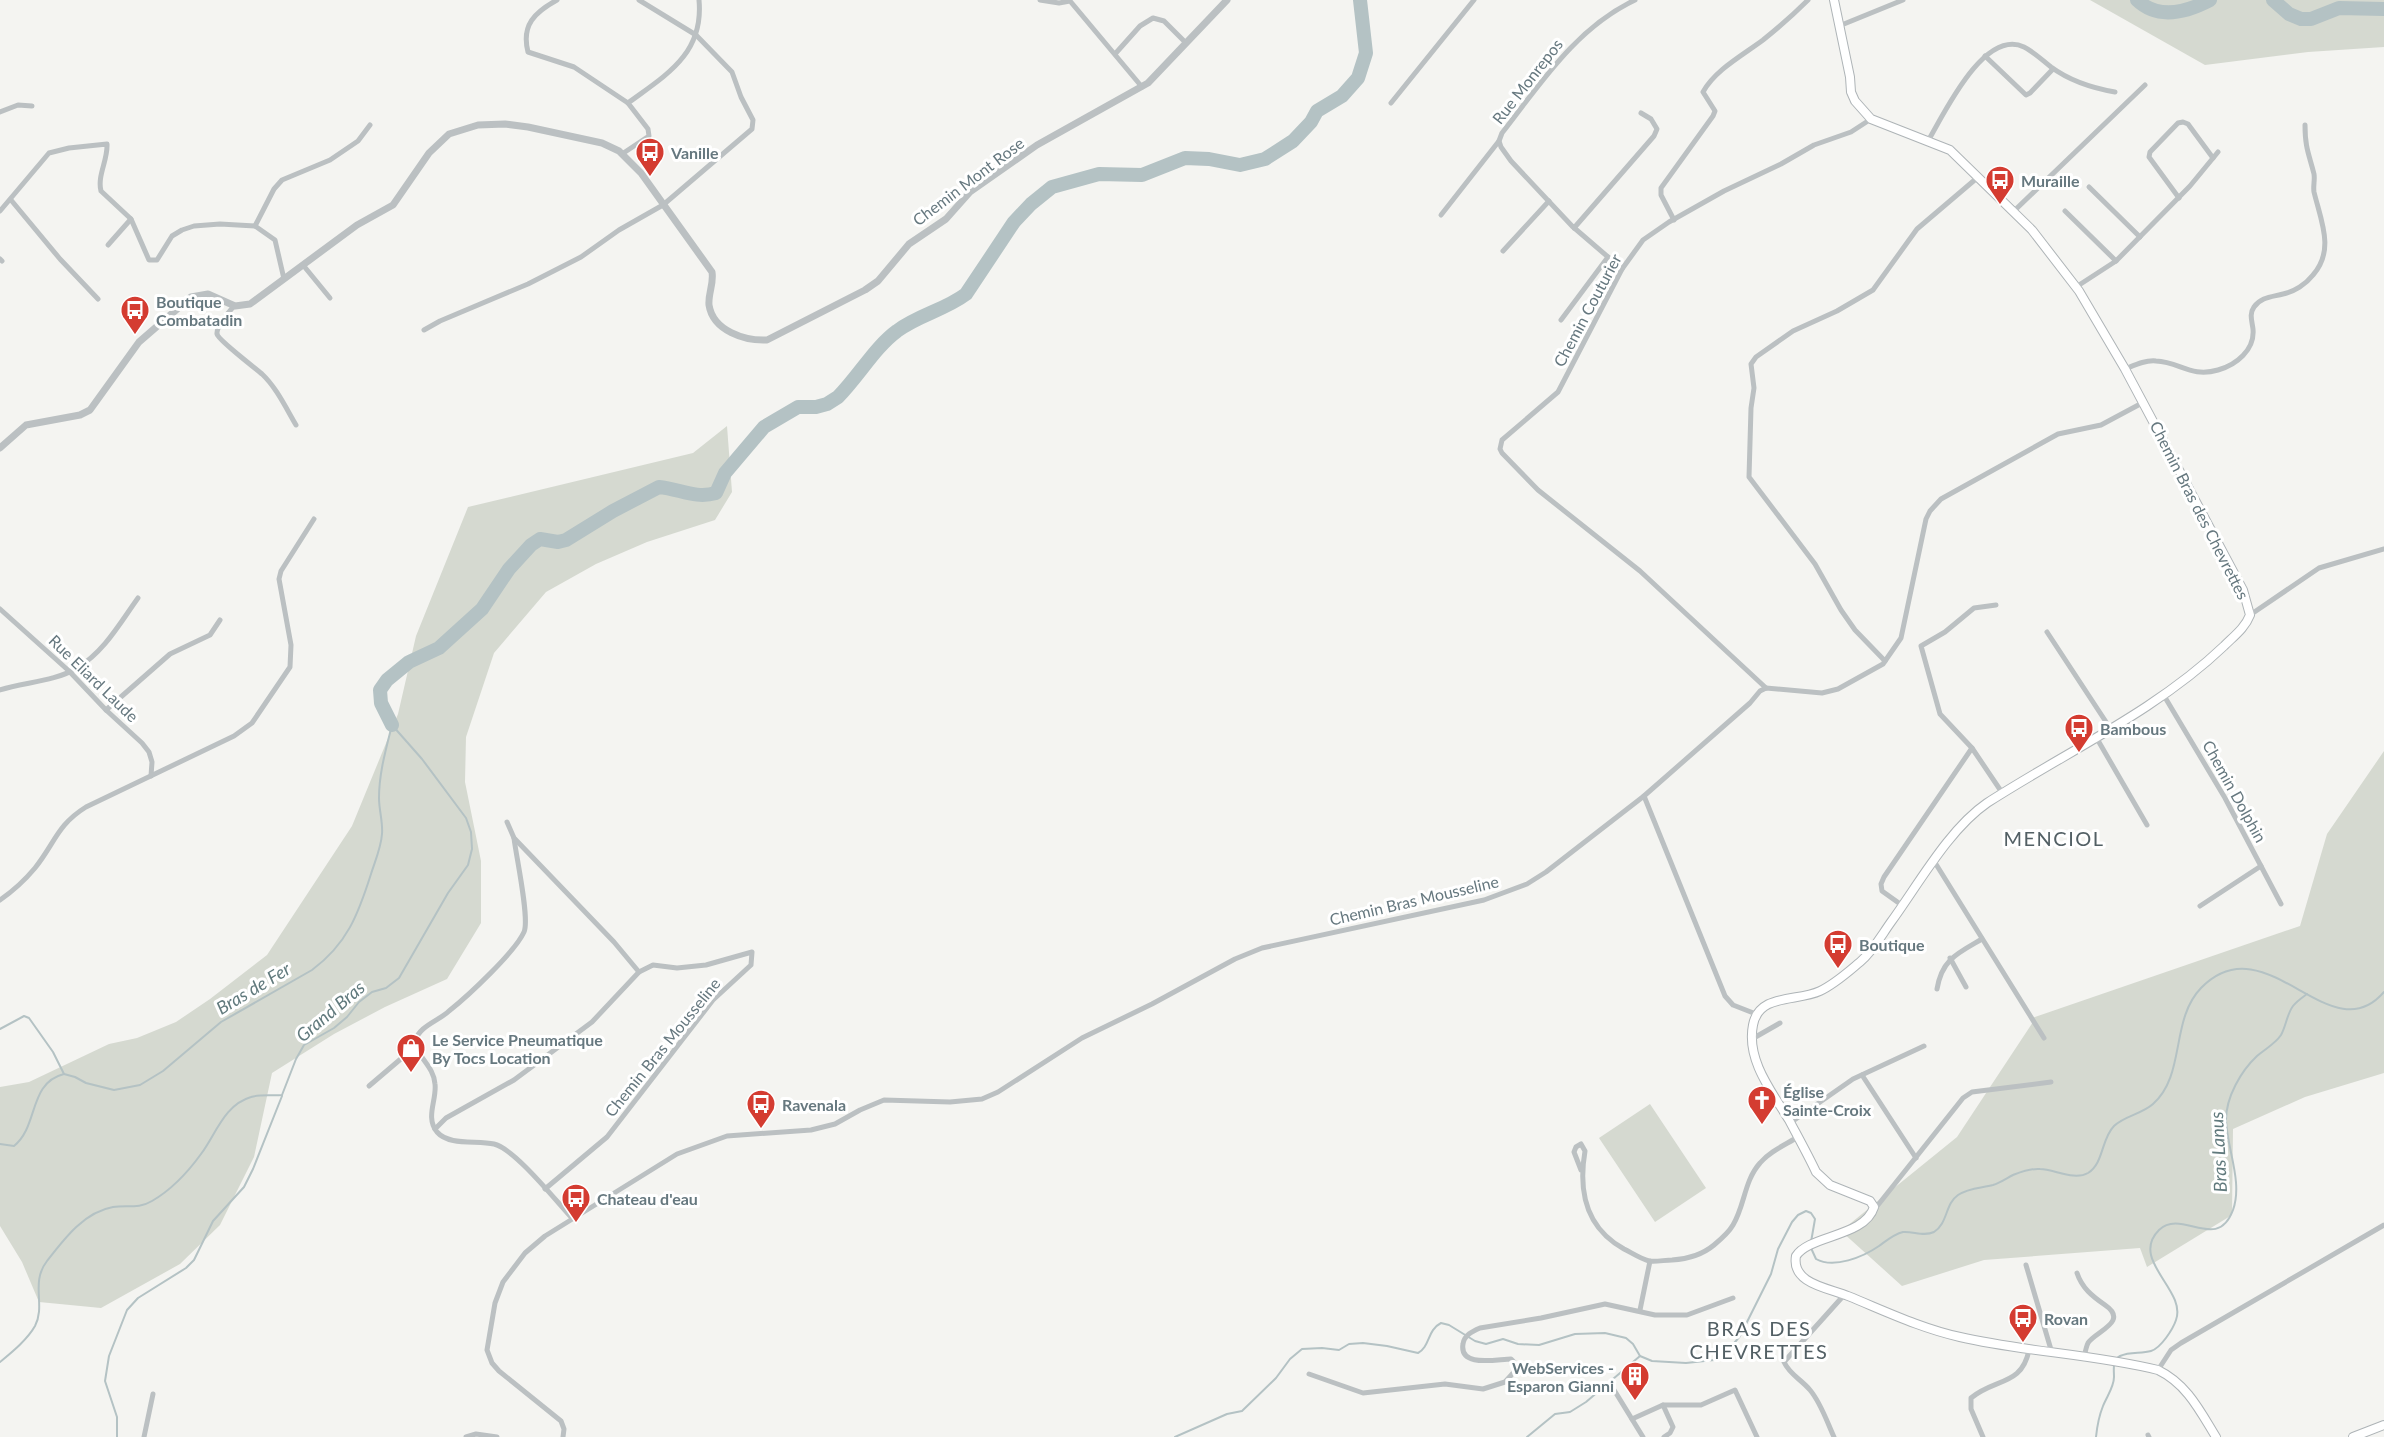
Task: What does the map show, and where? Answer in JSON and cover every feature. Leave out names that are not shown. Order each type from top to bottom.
[{"type":"main road","points":[[1834,0],[1851,92],[1871,119]]},
{"type":"main road","name":"Chemin Bras des Chevrettes","points":[[1756,1014],[1772,1002],[1804,997],[1830,986],[1862,960],[1965,820],[2163,694],[2209,660],[2245,625],[2250,615],[2243,590],[2144,402],[2076,287],[2032,230],[1977,178],[1962,159],[1950,150],[1871,119]]},
{"type":"main road","points":[[1756,1014],[1752,1027],[1752,1039],[1757,1065],[1822,1179],[1830,1185],[1870,1201],[1874,1207],[1872,1214],[1843,1233],[1807,1246],[1796,1256],[1795,1264],[1798,1273],[1821,1287],[1845,1294],[1924,1328],[2029,1350],[2158,1370],[2171,1376],[2190,1395],[2216,1437]]},
{"type":"main road","points":[[2353,1437],[2384,1425]]},
{"type":"street","points":[[557,0],[538,10],[530,22],[527,31],[528,52],[568,64],[628,103],[648,129],[649,136],[622,154]]},
{"type":"street","points":[[424,330],[450,316],[528,284],[581,256],[619,230],[663,205],[747,134],[754,125],[732,72],[696,35],[639,0]]},
{"type":"street","points":[[628,103],[660,81],[674,68],[696,35],[699,0]]},
{"type":"street","points":[[1040,0],[1059,3],[1071,0],[1142,87]]},
{"type":"street","points":[[1391,103],[1473,0]]},
{"type":"street","name":"Rue Monrepos","points":[[1622,268],[1574,228],[1505,154],[1500,141],[1502,134],[1570,47],[1596,23],[1635,0]]},
{"type":"street","points":[[1674,220],[1661,195],[1661,188],[1713,116],[1715,111],[1703,92],[1705,88],[1717,75],[1766,38],[1808,0]]},
{"type":"street","points":[[1839,26],[1902,0]]},
{"type":"street","name":"Chemin Mont Rose","points":[[234,306],[250,304],[357,225],[393,205],[436,144],[449,134],[465,128],[505,124],[602,143],[622,154],[641,173],[712,272],[714,281],[709,297],[709,307],[716,319],[732,333],[752,340],[767,340],[865,290],[878,280],[909,244],[946,219],[970,192],[1037,145],[1142,87],[1224,1]]},
{"type":"street","points":[[1115,54],[1140,26],[1153,18],[1164,21],[1186,43]]},
{"type":"street","points":[[1928,141],[1955,96],[1985,56],[1999,47],[2020,46],[2053,69],[2088,87],[2115,92]]},
{"type":"street","points":[[1985,56],[2026,95],[2053,69]]},
{"type":"street","points":[[2014,211],[2145,85]]},
{"type":"street","points":[[0,112],[18,105],[32,106]]},
{"type":"street","points":[[1574,228],[1654,136],[1657,129],[1651,119],[1641,113]]},
{"type":"street","name":"Chemin Couturier","points":[[1766,688],[1640,571],[1538,490],[1500,449],[1502,440],[1558,392],[1622,268],[1643,240],[1674,220],[1814,145],[1858,128],[1871,119]]},
{"type":"street","points":[[2179,198],[2149,157],[2150,152],[2178,123],[2183,122],[2188,124],[2213,158]]},
{"type":"street","points":[[255,226],[274,189],[282,180],[330,160],[358,141],[370,125]]},
{"type":"street","points":[[2125,369],[2140,363],[2155,361],[2201,373],[2227,367],[2240,360],[2249,349],[2253,330],[2251,314],[2256,304],[2265,298],[2293,291],[2313,276],[2324,254],[2325,241],[2313,189],[2314,177],[2305,146],[2305,125]]},
{"type":"street","points":[[1441,214],[1500,141]]},
{"type":"street","points":[[0,211],[49,153],[69,148],[107,144],[99,187],[104,195],[131,219],[145,254],[152,261],[159,258],[172,236],[182,230],[220,224],[255,226],[275,240],[284,279]]},
{"type":"street","points":[[2076,287],[2116,261],[2179,198],[2218,152]]},
{"type":"street","points":[[1885,661],[1855,630],[1788,525],[1749,477],[1751,408],[1754,388],[1751,364],[1756,357],[1793,331],[1837,311],[1873,290],[1917,229],[1977,178]]},
{"type":"street","points":[[2089,187],[2140,237]]},
{"type":"street","points":[[10,200],[60,259],[98,299]]},
{"type":"street","points":[[1503,250],[1549,201]]},
{"type":"street","points":[[2065,211],[2116,261]]},
{"type":"street","points":[[108,245],[131,219]]},
{"type":"street","points":[[1561,320],[1608,257]]},
{"type":"street","points":[[303,265],[330,298]]},
{"type":"street","points":[[0,448],[26,425],[80,415],[90,410],[139,342],[191,297],[208,294],[234,306],[217,330],[221,341],[231,346],[261,373],[296,425]]},
{"type":"street","points":[[1766,688],[1822,693],[1854,682],[1885,661],[1901,638],[1924,528],[1930,511],[1935,505],[2058,434],[2101,425],[2144,402]]},
{"type":"street","points":[[0,900],[15,889],[36,867],[68,818],[242,731],[252,723],[290,667],[291,652],[279,579],[281,571],[314,519]]},
{"type":"street","points":[[2250,615],[2319,568],[2384,549]]},
{"type":"street","points":[[0,690],[23,683],[45,680],[76,669],[102,648],[138,598]]},
{"type":"street","points":[[1996,605],[1974,608],[1945,632],[1922,646],[1940,714],[1972,748],[2003,794]]},
{"type":"street","name":"Rue Eliard Laude","points":[[0,609],[69,671],[142,743],[149,752],[152,762],[151,776]]},
{"type":"street","points":[[106,710],[170,654],[210,634],[220,620]]},
{"type":"street","points":[[2047,632],[2110,728]]},
{"type":"street","name":"Chemin Bras Mousseline","points":[[563,1437],[564,1429],[561,1421],[499,1371],[492,1363],[487,1350],[495,1303],[503,1282],[525,1253],[572,1218],[677,1154],[727,1136],[811,1130],[835,1124],[884,1100],[950,1102],[982,1099],[998,1092],[1082,1038],[1152,1004],[1235,959],[1262,948],[1423,914],[1506,893],[1527,884],[1546,872],[1644,796],[1766,688]]},
{"type":"street","name":"Chemin Dolphin","points":[[2163,694],[2225,798],[2281,904]]},
{"type":"street","points":[[2096,737],[2147,825]]},
{"type":"street","points":[[1903,906],[1882,891],[1881,884],[1884,877],[1972,748]]},
{"type":"street","points":[[1644,796],[1725,996],[1733,1005],[1756,1014]]},
{"type":"street","points":[[507,822],[514,838],[525,930],[514,948],[448,1012],[418,1033],[415,1043],[418,1053],[432,1068],[435,1097],[431,1111],[435,1129],[439,1134],[449,1139],[496,1144],[518,1159],[572,1218]]},
{"type":"street","points":[[435,1129],[446,1118],[514,1080],[592,1022],[639,972],[614,942],[514,838]]},
{"type":"street","points":[[1934,861],[2044,1038]]},
{"type":"street","points":[[2200,906],[2261,866]]},
{"type":"street","points":[[1937,989],[1950,958],[1982,939]]},
{"type":"street","name":"Chemin Bras Mousseline","points":[[545,1189],[607,1137],[713,1000],[751,965],[752,952],[706,965],[677,968],[653,965],[639,972]]},
{"type":"street","points":[[1950,958],[1966,987]]},
{"type":"street","points":[[1752,1039],[1780,1023]]},
{"type":"street","points":[[369,1086],[416,1046]]},
{"type":"street","points":[[1790,1123],[1862,1075],[1924,1046]]},
{"type":"street","points":[[1862,1075],[1916,1158]]},
{"type":"street","points":[[1872,1214],[1953,1109],[1972,1092],[2051,1082]]},
{"type":"street","points":[[1581,1170],[1583,1193],[1588,1209],[1600,1230],[1616,1245],[1650,1261],[1684,1259],[1701,1254],[1733,1226],[1748,1180],[1759,1163],[1770,1153],[1798,1137]]},
{"type":"street","points":[[2158,1370],[2171,1350],[2181,1343],[2384,1225]]},
{"type":"street","points":[[1640,1310],[1650,1261]]},
{"type":"street","points":[[2026,1265],[2052,1353]]},
{"type":"street","points":[[2077,1273],[2081,1284],[2094,1299],[2110,1308],[2113,1315],[2113,1320],[2088,1343],[2084,1358]]},
{"type":"street","points":[[1834,1437],[1814,1395],[1789,1373],[1784,1362],[1845,1294]]},
{"type":"street","points":[[1309,1374],[1363,1393],[1445,1384],[1489,1388],[1505,1382],[1514,1372],[1515,1363],[1511,1359],[1474,1360],[1466,1357],[1463,1344],[1471,1331],[1600,1304],[1615,1304],[1655,1315],[1687,1315],[1733,1298]]},
{"type":"street","points":[[1983,1437],[1971,1409],[1970,1400],[1975,1394],[2019,1372],[2026,1364],[2029,1350]]},
{"type":"street","points":[[1611,1385],[1643,1437]]},
{"type":"street","points":[[1632,1419],[1663,1405],[1701,1405],[1735,1390],[1757,1437]]},
{"type":"street","points":[[144,1437],[153,1394]]},
{"type":"street","points":[[1663,1405],[1673,1427],[1672,1431],[1664,1437]]},
{"type":"street","points":[[466,1437],[476,1434],[497,1437]]},
{"type":"shaded area","points":[[2090,0],[2384,0],[2384,47],[2308,52],[2205,65]]},
{"type":"shaded area","points":[[727,426],[732,492],[715,520],[647,542],[596,564],[546,592],[494,653],[466,737],[465,782],[481,861],[481,923],[447,979],[385,1007],[334,1034],[272,1073],[254,1157],[220,1225],[180,1264],[101,1308],[39,1302],[22,1262],[0,1226],[0,1087],[29,1082],[109,1044],[137,1038],[176,1022],[267,955],[352,826],[398,714],[416,636],[468,507],[693,453]]},
{"type":"shaded area","points":[[2384,751],[2384,1073],[2305,1097],[2233,1129],[2232,1215],[2147,1267],[2140,1248],[1984,1260],[1902,1286],[1841,1231],[1957,1137],[2033,1022],[2032,1018],[2300,926],[2327,834]]},
{"type":"shaded area","points":[[1650,1104],[1706,1188],[1655,1222],[1599,1138]]},
{"type":"waterway","points":[[392,725],[381,703],[380,690],[387,680],[409,662],[439,648],[482,609],[509,569],[531,545],[540,539],[558,542],[566,540],[613,511],[659,487],[701,495],[716,493],[725,473],[764,427],[798,407],[816,407],[827,404],[838,397],[881,345],[897,331],[966,294],[1014,222],[1052,187],[1099,174],[1142,175],[1185,158],[1209,159],[1240,165],[1265,159],[1293,141],[1311,122],[1317,111],[1342,96],[1358,78],[1366,53],[1360,0]]},
{"type":"waterway","points":[[2137,0],[2145,6],[2163,12],[2182,11],[2210,0]]},
{"type":"waterway","points":[[2273,0],[2289,14],[2301,19],[2311,19],[2339,8],[2384,9]]},
{"type":"waterway","name":"Bras de Fer","points":[[0,1029],[24,1016],[29,1018],[53,1052],[64,1074],[86,1083],[114,1090],[140,1085],[163,1071],[221,1022],[312,970],[334,950],[350,928],[378,854],[382,830],[379,802],[380,779],[392,725]]},
{"type":"waterway","name":"Grand Bras","points":[[0,1362],[24,1341],[35,1326],[39,1310],[42,1269],[60,1244],[84,1220],[113,1207],[142,1205],[166,1192],[196,1161],[234,1106],[255,1096],[282,1095],[304,1045],[334,1028],[372,992],[386,988],[399,978],[448,893],[468,865],[472,849],[471,832],[466,818],[422,759],[392,725]]},
{"type":"waterway","name":"BRAS DES CHEVRETTES","points":[[1811,1248],[1816,1259],[1823,1262],[1840,1262],[1857,1258],[1900,1233],[1934,1232],[1942,1224],[1954,1199],[1966,1191],[1993,1185],[2026,1170],[2046,1170],[2077,1176],[2088,1173],[2097,1163],[2114,1126],[2149,1107],[2163,1092],[2175,1063],[2181,1031],[2191,1001],[2201,988],[2225,972],[2249,969],[2273,976],[2320,1001],[2342,1009],[2363,1007],[2384,992]]},
{"type":"waterway","name":"Bras Lanus","points":[[2096,1437],[2098,1422],[2113,1384],[2116,1360],[2124,1354],[2155,1349],[2166,1338],[2176,1320],[2177,1309],[2174,1298],[2154,1264],[2151,1252],[2152,1241],[2159,1230],[2168,1225],[2178,1224],[2209,1229],[2218,1228],[2226,1222],[2236,1199],[2226,1120],[2229,1102],[2240,1077],[2251,1062],[2281,1035],[2291,1009],[2307,994]]},
{"type":"waterway","points":[[0,1144],[14,1146],[22,1138],[39,1095],[53,1079],[64,1074]]},
{"type":"waterway","points":[[117,1437],[117,1417],[105,1381],[109,1356],[127,1310],[138,1298],[186,1268],[194,1260],[213,1221],[244,1187],[282,1096]]},
{"type":"waterway","name":"BRAS DES CHEVRETTES","points":[[1175,1437],[1227,1414],[1242,1411],[1302,1349],[1339,1350],[1349,1344],[1363,1343],[1418,1353],[1425,1347],[1436,1326],[1441,1323],[1449,1325],[1475,1341],[1486,1344],[1503,1339],[1518,1344],[1539,1345],[1575,1334],[1605,1333],[1626,1338],[1633,1344],[1640,1356],[1652,1361],[1686,1363],[1714,1360],[1726,1353],[1740,1336],[1771,1274],[1778,1249],[1792,1222],[1806,1211],[1811,1213],[1815,1219],[1811,1242]]},
{"type":"waterway","points":[[1527,1437],[1555,1414],[1570,1412],[1586,1402],[1640,1356]]},
{"type":"place","name":"Vanille","points":[[650,178]]},
{"type":"place","name":"Muraille","points":[[2000,206]]},
{"type":"place","name":"Boutique Combatadin","points":[[135,336]]},
{"type":"place","name":"Bambous","points":[[2079,754]]},
{"type":"place","name":"Boutique","points":[[1838,970]]},
{"type":"place","name":"Le Service Pneumatique By Tocs Location","points":[[411,1074]]},
{"type":"place","name":"Église Sainte-Croix","points":[[1762,1126]]},
{"type":"place","name":"Ravenala","points":[[761,1130]]},
{"type":"place","name":"Chateau d'eau","points":[[576,1224]]},
{"type":"place","name":"Rovan","points":[[2023,1344]]},
{"type":"place","name":"WebServices - Esparon Gianni","points":[[1635,1402]]},
{"type":"district","name":"MENCIOL","points":[[2054,838]]},
{"type":"district","name":"BRAS DES CHEVRETTES","points":[[1759,1340]]}]
